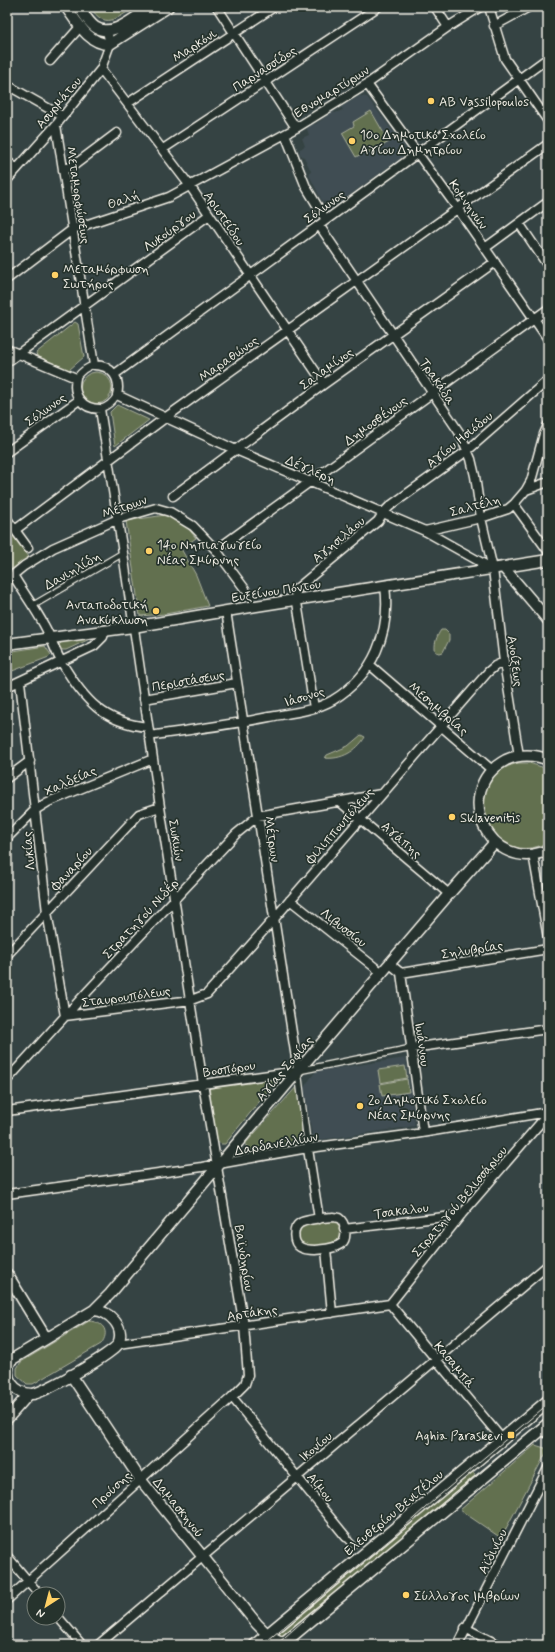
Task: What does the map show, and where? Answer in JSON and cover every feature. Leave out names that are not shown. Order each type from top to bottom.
[{"type":"main road","name":"Ελευθερίου Βενιζέλου","points":[[255,1645],[548,1401]]},
{"type":"main road","points":[[283,1644],[546,1429]]},
{"type":"street","points":[[66,7],[80,27],[92,39],[103,44],[110,44],[168,7]]},
{"type":"street","points":[[79,7],[96,28],[108,31],[118,28],[150,7]]},
{"type":"street","points":[[217,7],[296,128]]},
{"type":"street","name":"Μαρκόνι","points":[[128,103],[274,7]]},
{"type":"street","name":"Παρνασσίδος","points":[[163,149],[378,7]]},
{"type":"street","points":[[435,7],[448,27]]},
{"type":"street","name":"Εθνομαρτύρων","points":[[190,186],[296,128],[367,84],[448,27],[480,7]]},
{"type":"street","points":[[489,7],[505,59],[548,122]]},
{"type":"street","points":[[494,26],[529,7]]},
{"type":"street","points":[[50,61],[80,27]]},
{"type":"street","name":"Ασυρμάτου","points":[[7,180],[56,125],[101,69],[110,44],[108,31]]},
{"type":"street","name":"Σόλωνος","points":[[115,374],[548,58]]},
{"type":"street","name":"Αριστείδου","points":[[101,69],[190,186],[324,384]]},
{"type":"street","name":"Κομνηνών","points":[[367,84],[458,209],[548,339]]},
{"type":"street","points":[[7,85],[62,116]]},
{"type":"street","name":"Μεταμορφώσεως","points":[[56,125],[94,365]]},
{"type":"street","points":[[63,170],[73,166],[117,133]]},
{"type":"street","name":"Τρακάδα","points":[[285,134],[322,223],[357,282],[459,432],[468,450],[475,476],[481,518],[498,568]]},
{"type":"street","name":"Μαραθώνος","points":[[15,530],[108,459],[548,144]]},
{"type":"street","points":[[7,161],[17,169]]},
{"type":"street","name":"Θαλή","points":[[7,279],[73,230],[169,197],[190,186]]},
{"type":"street","points":[[485,248],[548,202]]},
{"type":"street","name":"Λυκούργου","points":[[7,362],[209,215]]},
{"type":"street","points":[[519,223],[548,266]]},
{"type":"street","name":"Σαλαμίνος","points":[[173,496],[324,384],[495,262]]},
{"type":"street","name":"Δημοσθένους","points":[[216,550],[548,309]]},
{"type":"street","points":[[7,348],[76,378]]},
{"type":"street","points":[[94,365],[106,367],[115,374],[118,381],[117,396],[107,406],[100,409],[88,407],[79,400],[75,393],[74,385],[80,372],[87,367],[94,365]]},
{"type":"street","name":"Αγίου Ησιόδου","points":[[383,513],[390,506],[468,450],[548,380]]},
{"type":"street","name":"Δέγλερη","points":[[117,396],[309,482],[425,530],[498,568]]},
{"type":"street","name":"Σόλωνος","points":[[7,452],[79,400]]},
{"type":"street","points":[[100,409],[118,519]]},
{"type":"street","name":"Σαλτέλη","points":[[425,530],[481,518],[508,509],[514,504],[526,490],[531,481],[544,434],[548,425]]},
{"type":"street","points":[[526,490],[548,482]]},
{"type":"street","points":[[514,504],[548,551]]},
{"type":"street","name":"Μέτρων","points":[[32,606],[13,575],[24,566],[53,548],[118,519],[156,508],[170,512],[193,526],[216,550],[245,589]]},
{"type":"street","name":"Αγησιλάου","points":[[297,599],[295,590],[378,521],[383,513]]},
{"type":"street","points":[[7,519],[28,548]]},
{"type":"street","name":"Σωκιών","points":[[118,519],[150,736],[152,759],[203,1084],[218,1165]]},
{"type":"street","name":"Δανιηλίδη","points":[[32,606],[123,553]]},
{"type":"street","name":"Ευξείνου Πόντου","points":[[7,644],[133,627],[297,599],[548,560]]},
{"type":"street","points":[[498,568],[548,620]]},
{"type":"street","name":"Ανοίξεως","points":[[498,568],[504,662],[519,756]]},
{"type":"street","name":"Ιάσονος","points":[[150,736],[243,722],[314,708],[333,700],[353,684],[370,664],[380,644],[387,616],[388,604],[385,586]]},
{"type":"street","points":[[297,599],[314,708]]},
{"type":"street","points":[[32,606],[44,625],[62,663],[82,693],[105,714],[118,722],[131,726],[148,728]]},
{"type":"street","name":"Μέτρων","points":[[226,611],[273,920],[298,1071]]},
{"type":"street","points":[[7,687],[62,663],[94,646],[103,637],[105,630]]},
{"type":"street","name":"Φιλιππουπόλεως","points":[[191,1000],[206,994],[273,920],[488,672],[495,666],[504,662]]},
{"type":"street","name":"Μεσημβρίας","points":[[370,664],[492,770]]},
{"type":"street","name":"Λυκίας","points":[[20,682],[47,912],[65,1016]]},
{"type":"street","name":"Περιστάσεως","points":[[144,699],[237,683]]},
{"type":"street","points":[[548,760],[535,756],[519,756],[509,759],[492,770],[484,781],[480,791],[479,810],[484,828],[495,842],[502,847],[516,853],[533,854],[548,850]]},
{"type":"street","name":"Χαλδείας","points":[[7,838],[35,810],[48,802],[152,759]]},
{"type":"street","points":[[7,778],[30,761]]},
{"type":"street","name":"Στρατηγού Νιδέρ","points":[[7,1080],[174,899],[236,834],[258,816],[382,794]]},
{"type":"street","name":"Αγάπης","points":[[340,802],[448,894]]},
{"type":"street","name":"Φαναρίου","points":[[7,955],[139,814],[160,807]]},
{"type":"street","name":"Αγίας Σοφίας","points":[[8,1363],[17,1355],[94,1310],[110,1294],[448,894],[495,842]]},
{"type":"street","points":[[533,854],[548,938]]},
{"type":"street","name":"Λιβυσσίου","points":[[290,900],[382,973]]},
{"type":"street","name":"Σηλυβρίας","points":[[401,973],[548,949]]},
{"type":"street","points":[[390,964],[401,973]]},
{"type":"street","name":"Ιωάννου","points":[[401,973],[423,1132]]},
{"type":"street","name":"Σταυρουπόλεως","points":[[65,1016],[191,1000]]},
{"type":"street","name":"Βοσπόρου","points":[[7,1111],[298,1071],[412,1048],[548,1029]]},
{"type":"street","points":[[298,1071],[319,1219]]},
{"type":"street","name":"Δαρδανελλίων","points":[[7,1194],[218,1165],[308,1149],[548,1113]]},
{"type":"street","name":"Στρατηγού Βελισσάριου","points":[[390,1304],[461,1215],[548,1113]]},
{"type":"street","name":"Βαϊνδηρίου","points":[[218,1165],[244,1326],[248,1375],[245,1384],[232,1397]]},
{"type":"street","name":"Τσακαλου","points":[[344,1229],[461,1215]]},
{"type":"street","points":[[333,1217],[342,1221],[344,1229],[345,1240],[342,1243],[326,1249],[311,1250],[301,1248],[297,1245],[294,1232],[296,1226],[300,1223],[333,1217]]},
{"type":"street","points":[[326,1249],[332,1313]]},
{"type":"street","name":"Ικονίου","points":[[98,1645],[548,1265]]},
{"type":"street","points":[[7,1274],[46,1338]]},
{"type":"street","name":"Αρτάκης","points":[[118,1344],[390,1304]]},
{"type":"street","name":"Κασαμπά","points":[[390,1304],[502,1439]]},
{"type":"street","points":[[8,1363],[10,1381],[20,1391],[29,1394],[36,1393],[71,1375],[111,1351],[118,1344],[120,1338],[119,1330],[113,1318],[102,1311],[94,1310]]},
{"type":"street","name":"Δαμασκηνού","points":[[71,1375],[140,1479],[268,1635],[283,1644]]},
{"type":"street","points":[[7,1419],[29,1394]]},
{"type":"street","name":"Αίμου","points":[[232,1397],[346,1537]]},
{"type":"street","name":"Προύσης","points":[[7,1600],[232,1397]]},
{"type":"street","name":"Αϊδινίου","points":[[458,1645],[548,1468]]},
{"type":"street","points":[[346,1537],[353,1545]]},
{"type":"street","points":[[7,1556],[32,1586]]},
{"type":"street","points":[[66,1626],[82,1645]]},
{"type":"street","points":[[466,1628],[499,1645]]},
{"type":"shaded area","name":"10ο Δημοτικό Σχολείο Αγίου Δημητρίου","points":[[360,96],[367,97],[402,143],[404,147],[402,157],[337,204],[322,201],[309,175],[311,171],[304,157],[299,154],[300,149],[305,146],[302,138],[309,135],[307,129],[310,125],[316,124],[333,111],[335,113],[343,110],[341,107]]},
{"type":"shaded area","name":"2ο Δημοτικό Σχολείο Νέας Σμύρνης","points":[[406,1058],[415,1126],[313,1141],[304,1087],[316,1071]]},
{"type":"green space","points":[[90,7],[135,7],[116,18],[106,20],[95,14]]},
{"type":"green space","points":[[371,111],[389,142],[370,153],[368,150],[356,157],[342,133],[354,126],[353,122]]},
{"type":"green space","points":[[75,322],[78,324],[84,357],[69,370],[37,356],[36,353]]},
{"type":"green space","points":[[96,372],[105,375],[109,379],[112,388],[109,397],[105,401],[96,404],[87,401],[83,397],[80,388],[83,379],[87,375]]},
{"type":"green space","points":[[117,405],[149,420],[115,446],[110,412]]},
{"type":"green space","points":[[165,515],[187,527],[196,538],[189,543],[187,541],[180,547],[196,575],[208,606],[165,614],[140,616],[126,521]]},
{"type":"green space","points":[[7,526],[29,557],[8,575],[13,583],[7,588]]},
{"type":"green space","points":[[441,630],[445,630],[449,634],[449,640],[443,652],[440,653],[436,652],[435,644]]},
{"type":"green space","points":[[90,637],[92,638],[66,650],[62,650],[59,645],[62,642]]},
{"type":"green space","points":[[45,646],[51,655],[49,657],[7,673],[7,652]]},
{"type":"green space","points":[[361,735],[365,737],[362,742],[348,754],[337,758],[325,758],[327,755],[348,746]]},
{"type":"green space","points":[[519,763],[529,763],[548,769],[548,842],[527,848],[509,845],[495,835],[487,820],[484,803],[487,786],[499,772]]},
{"type":"green space","points":[[405,1066],[407,1078],[380,1083],[378,1070]]},
{"type":"green space","points":[[275,1078],[276,1081],[225,1144],[221,1144],[215,1139],[209,1085]]},
{"type":"green space","points":[[407,1079],[409,1092],[382,1096],[380,1084]]},
{"type":"green space","points":[[298,1085],[302,1142],[253,1151],[246,1149],[246,1143]]},
{"type":"green space","points":[[319,1219],[342,1221],[342,1243],[301,1248],[296,1226]]},
{"type":"green space","points":[[89,1321],[98,1323],[104,1328],[105,1335],[101,1344],[33,1384],[27,1384],[17,1375],[17,1368],[21,1362]]},
{"type":"green space","points":[[535,1445],[548,1449],[501,1538],[460,1510]]},
{"type":"green space","points":[[470,1468],[478,1479],[283,1640],[270,1634]]},
{"type":"tram line","points":[[262,1645],[393,1537],[435,1499],[548,1404]]},
{"type":"tram line","points":[[411,1529],[452,1497],[548,1416]]},
{"type":"tram line","points":[[276,1645],[330,1597]]},
{"type":"place","name":"AB Vassilopoulos","points":[[431,101]]},
{"type":"place","name":"10ο Δημοτικό Σχολείο Αγίου Δημητρίου","points":[[352,141]]},
{"type":"place","name":"Μεταμόρφωση Σωτήρος","points":[[55,275]]},
{"type":"place","name":"14ο Νηπιαγωγείο Νέας Σμύρνης","points":[[149,551]]},
{"type":"place","name":"Ανταποδοτική Ανακύκλωση","points":[[156,611]]},
{"type":"place","name":"Sklavenitis","points":[[452,817]]},
{"type":"place","name":"2ο Δημοτικό Σχολείο Νέας Σμύρνης","points":[[360,1106]]},
{"type":"place","name":"Aghia Paraskevi","points":[[511,1435]]},
{"type":"place","name":"Σύλλογος Ιμβρίων","points":[[406,1595]]}]
